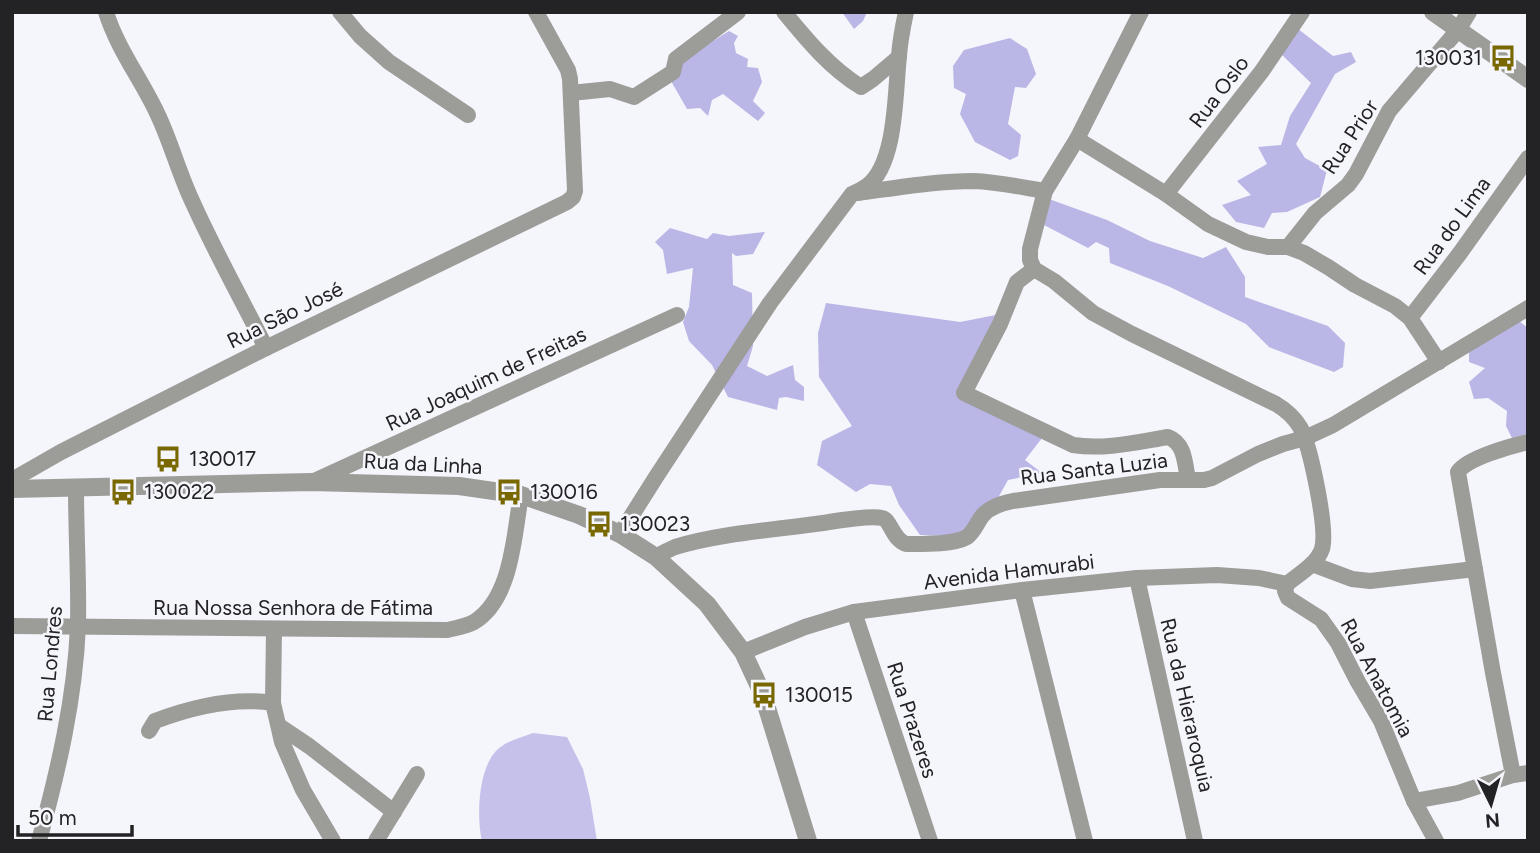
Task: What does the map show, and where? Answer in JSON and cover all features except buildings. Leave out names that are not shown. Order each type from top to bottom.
[{"type":"street","points":[[106,12],[111,29],[150,98],[193,204],[266,348]]},
{"type":"street","points":[[340,12],[360,36],[389,62],[468,115]]},
{"type":"street","points":[[555,12],[539,18],[568,69],[571,93],[610,89],[634,97],[673,72],[676,59],[738,12]]},
{"type":"street","points":[[784,12],[820,54],[846,78],[861,87],[899,57]]},
{"type":"street","points":[[620,534],[770,303],[852,194],[868,186],[880,169],[892,128],[906,12]]},
{"type":"street","points":[[1141,12],[1077,139],[1045,191],[1030,249],[1030,260],[1034,269],[1054,281],[1093,313],[1276,404],[1288,412],[1298,424],[1305,438],[1323,520],[1324,538],[1321,552],[1312,564],[1287,584]]},
{"type":"street","name":"Rua Oslo","points":[[1167,194],[1262,71],[1302,12]]},
{"type":"street","points":[[1433,12],[1528,79]]},
{"type":"street","name":"Rua Prior","points":[[1288,247],[1315,213],[1352,180],[1389,111],[1458,30],[1469,12]]},
{"type":"street","name":"Rua São José","points":[[12,480],[53,456],[266,348],[567,202],[575,191],[571,93]]},
{"type":"street","points":[[1077,139],[1223,232],[1246,242],[1268,247],[1288,247],[1316,259],[1355,285],[1395,306],[1410,318],[1439,362]]},
{"type":"street","name":"Rua do Lima","points":[[1410,318],[1528,158]]},
{"type":"street","points":[[852,194],[974,181],[1045,191]]},
{"type":"street","points":[[1034,269],[1017,282],[1000,324],[964,393],[1073,445],[1106,446],[1168,437],[1177,440],[1188,480]]},
{"type":"street","name":"Rua Santa Luzia","points":[[656,557],[672,548],[713,539],[881,517],[886,520],[897,539],[906,544],[954,542],[972,532],[983,515],[998,505],[1013,500],[1160,480],[1212,478],[1258,454],[1333,425],[1528,308]]},
{"type":"street","name":"Rua Joaquim de Freitas","points":[[312,482],[677,314]]},
{"type":"street","points":[[1414,802],[1458,793],[1520,774],[1493,673],[1458,472],[1466,464],[1528,442]]},
{"type":"street","name":"Rua da Linha","points":[[12,489],[312,482],[459,486],[521,495],[579,515],[620,534],[656,557],[707,604],[743,652],[763,695],[808,841]]},
{"type":"street","name":"Rua Londres","points":[[39,841],[58,769],[72,691],[78,627],[76,488]]},
{"type":"street","name":"Rua Nossa Senhora de Fátima","points":[[12,626],[447,630],[472,623],[490,609],[506,578],[521,495]]},
{"type":"street","points":[[1312,564],[1352,579],[1370,580],[1475,569]]},
{"type":"street","name":"Avenida Hamurabi","points":[[743,652],[805,627],[854,612],[1022,590],[1137,578],[1217,575],[1259,578],[1287,584]]},
{"type":"street","name":"Rua da Hieraroquia","points":[[1137,578],[1195,841]]},
{"type":"street","name":"Rua Anatomia","points":[[1287,584],[1285,591],[1288,598],[1321,619],[1338,643],[1381,721],[1414,802],[1436,841]]},
{"type":"street","points":[[1022,590],[1085,841]]},
{"type":"street","name":"Rua Prazeres","points":[[854,612],[930,841]]},
{"type":"street","points":[[274,629],[273,703],[282,742],[303,790],[333,841]]},
{"type":"street","points":[[149,731],[155,721],[197,709],[249,700],[273,703]]},
{"type":"street","points":[[279,726],[394,812]]},
{"type":"street","points":[[376,841],[417,774]]},
{"type":"shaded area","points":[[842,12],[867,12],[863,21],[854,29]]},
{"type":"shaded area","points":[[1293,25],[1333,56],[1351,52],[1356,62],[1335,74],[1296,144],[1305,158],[1327,170],[1320,197],[1287,212],[1272,213],[1264,228],[1236,222],[1222,205],[1251,195],[1237,181],[1267,164],[1258,147],[1281,145],[1290,116],[1311,83],[1281,54]]},
{"type":"shaded area","points":[[729,31],[738,36],[734,43],[736,53],[748,59],[747,67],[758,68],[762,82],[753,101],[765,113],[758,121],[723,94],[712,100],[708,116],[700,108],[687,109],[671,81],[681,72],[681,61]]},
{"type":"shaded area","points":[[1010,38],[1027,49],[1036,74],[1026,88],[1015,87],[1008,124],[1021,135],[1018,156],[1010,160],[975,142],[960,114],[966,94],[954,88],[953,66],[964,50]]},
{"type":"shaded area","points":[[1049,199],[1107,220],[1150,241],[1203,258],[1226,247],[1245,277],[1245,297],[1328,326],[1345,343],[1343,367],[1334,372],[1269,347],[1246,324],[1168,286],[1110,263],[1109,248],[1096,242],[1088,248],[1044,225]]},
{"type":"shaded area","points":[[670,228],[707,239],[713,233],[729,236],[765,232],[753,254],[736,256],[732,253],[733,285],[752,293],[753,346],[747,366],[767,376],[793,365],[795,380],[804,387],[804,401],[779,398],[777,410],[728,397],[712,365],[689,341],[683,322],[689,307],[693,268],[667,274],[663,250],[655,242]]},
{"type":"shaded area","points":[[826,303],[960,322],[1001,314],[964,393],[1042,438],[1025,460],[1042,473],[1008,480],[998,498],[957,536],[920,535],[899,505],[891,486],[870,484],[856,492],[817,465],[822,441],[852,426],[819,377],[818,333]]},
{"type":"shaded area","points":[[1519,321],[1528,328],[1528,434],[1512,438],[1506,426],[1507,411],[1488,398],[1474,399],[1469,382],[1485,368],[1469,362],[1469,350]]},
{"type":"shaded area","points":[[533,733],[567,737],[583,769],[597,841],[482,841],[479,804],[488,764],[502,746]]},
{"type":"place","name":"130031","points":[[1503,58]]},
{"type":"place","name":"130017","points":[[168,459]]},
{"type":"place","name":"130022","points":[[123,492]]},
{"type":"place","name":"130016","points":[[509,492]]},
{"type":"place","name":"130023","points":[[599,524]]},
{"type":"place","name":"130015","points":[[764,695]]}]
